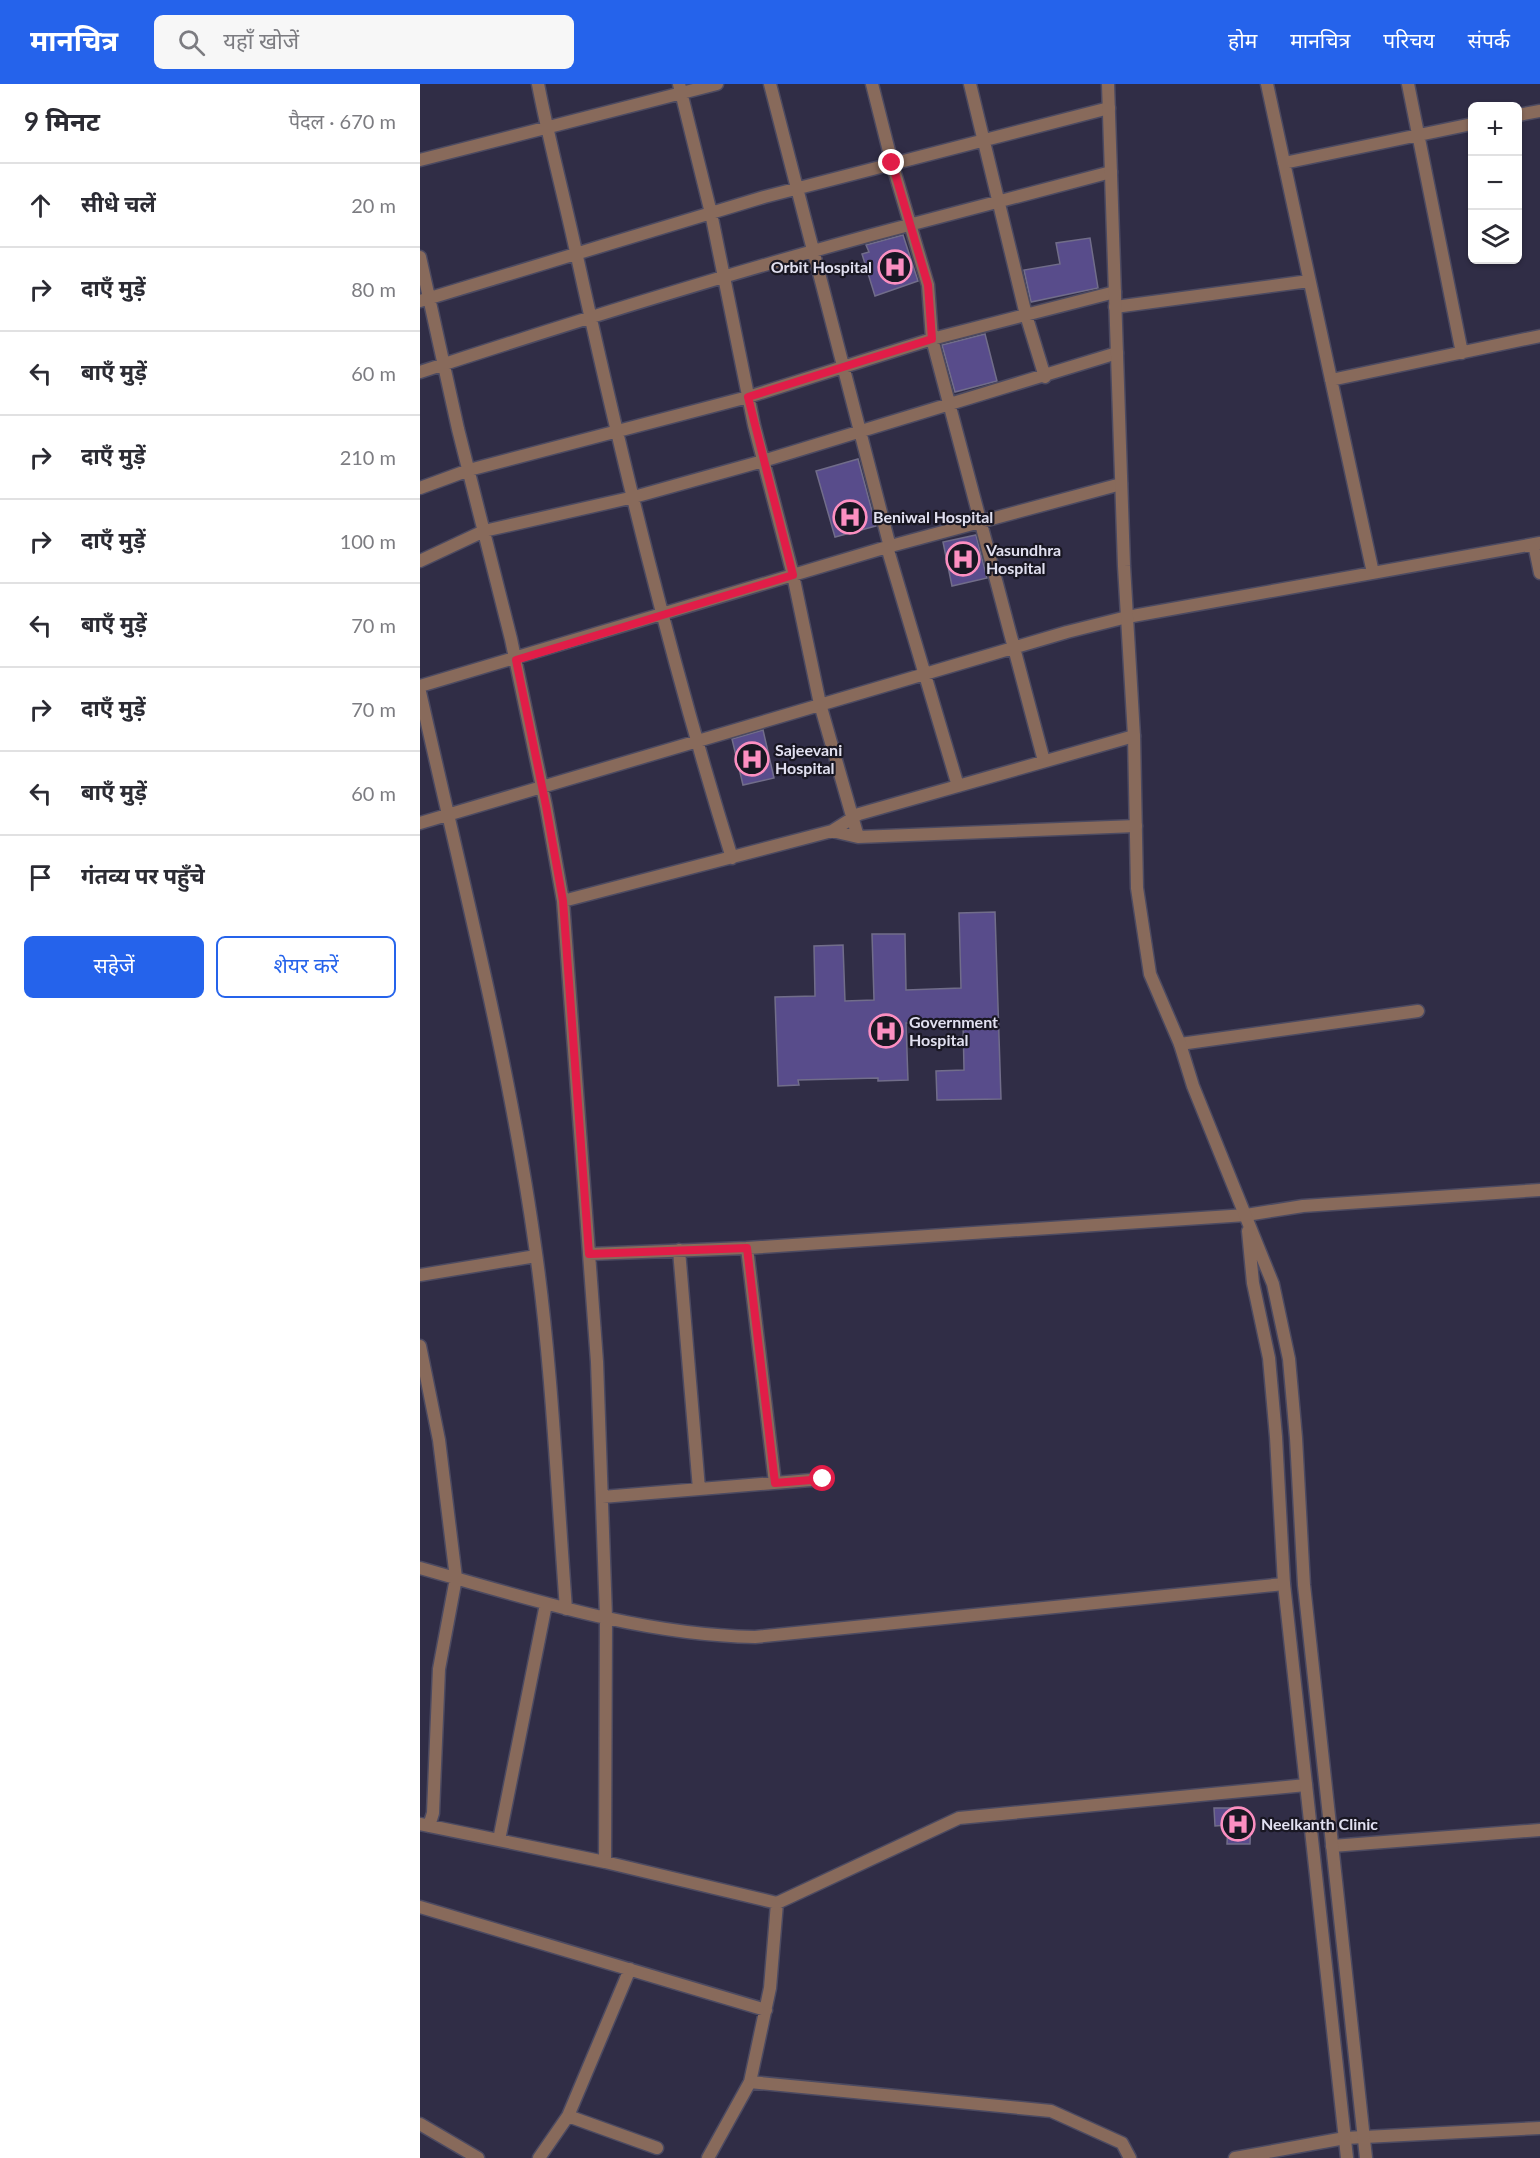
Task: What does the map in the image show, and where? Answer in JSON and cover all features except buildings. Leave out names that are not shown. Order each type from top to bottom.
[{"type":"street","points":[[538,84],[589,317],[663,615],[695,741],[732,858]]},
{"type":"street","points":[[420,160],[547,129],[680,88],[717,84]]},
{"type":"street","points":[[770,84],[888,547],[958,786]]},
{"type":"street","points":[[872,84],[892,163],[912,224],[928,285],[932,339],[1044,761]]},
{"type":"street","points":[[970,84],[1026,315],[1045,376]]},
{"type":"street","points":[[1107,84],[1121,484],[1134,736],[1137,888],[1150,974],[1180,1044],[1193,1086],[1273,1284],[1289,1359],[1304,1585],[1366,2158]]},
{"type":"street","points":[[1267,84],[1373,573]]},
{"type":"street","points":[[1408,84],[1462,353]]},
{"type":"street","points":[[680,88],[711,213],[748,397],[793,575],[820,704],[858,837]]},
{"type":"street","points":[[425,300],[796,189],[1108,108]]},
{"type":"street","points":[[1522,114],[1540,111]]},
{"type":"street","points":[[1284,163],[1468,125]]},
{"type":"street","points":[[420,372],[589,317],[912,224],[1111,172]]},
{"type":"street","points":[[420,257],[425,300],[444,364],[516,660],[563,901],[597,1362],[606,1617],[605,1862]]},
{"type":"street","points":[[1115,307],[1309,281]]},
{"type":"street","points":[[420,488],[469,470],[618,433],[748,397],[932,339],[1114,292]]},
{"type":"street","points":[[1331,380],[1540,336]]},
{"type":"street","points":[[420,561],[484,531],[634,497],[763,461],[1117,354]]},
{"type":"street","points":[[420,686],[516,660],[888,547],[1121,484]]},
{"type":"street","points":[[420,823],[1013,647],[1127,617],[1537,543],[1540,573]]},
{"type":"street","points":[[420,692],[480,951],[515,1119],[536,1256],[566,1609]]},
{"type":"street","points":[[563,901],[832,831],[860,814],[1134,736]]},
{"type":"street","points":[[832,831],[858,837],[1136,826]]},
{"type":"street","points":[[1180,1044],[1418,1011]]},
{"type":"street","points":[[589,1254],[747,1248],[1246,1215],[1303,1206],[1540,1190]]},
{"type":"street","points":[[1246,1215],[1253,1283],[1269,1358],[1284,1584],[1347,2158]]},
{"type":"street","points":[[747,1248],[775,1483]]},
{"type":"street","points":[[679,1251],[699,1489]]},
{"type":"street","points":[[420,1275],[536,1256]]},
{"type":"street","points":[[420,1346],[440,1440],[456,1578],[440,1669],[434,1813],[425,1825],[605,1862],[777,1903],[959,1818],[1306,1785]]},
{"type":"street","points":[[602,1497],[823,1479]]},
{"type":"street","points":[[420,1568],[566,1609],[704,1636],[755,1637],[1284,1584]]},
{"type":"street","points":[[499,1840],[546,1604]]},
{"type":"street","points":[[1332,1846],[1540,1830]]},
{"type":"street","points":[[708,2158],[750,2082],[771,1988],[777,1903]]},
{"type":"street","points":[[420,1907],[766,2010]]},
{"type":"street","points":[[539,2158],[568,2116],[630,1969]]},
{"type":"street","points":[[750,2082],[1051,2111],[1122,2143],[1130,2158]]},
{"type":"street","points":[[568,2116],[657,2148]]},
{"type":"street","points":[[420,2124],[478,2158]]},
{"type":"street","points":[[1235,2158],[1345,2138],[1365,2139],[1540,2128]]},
{"type":"place","name":"Orbit Hospital","points":[[895,267]]},
{"type":"place","name":"Beniwal Hospital","points":[[850,517]]},
{"type":"place","name":"Vasundhra Hospital","points":[[963,559]]},
{"type":"place","name":"Sajeevani Hospital","points":[[752,759]]},
{"type":"place","name":"Government Hospital","points":[[886,1031]]},
{"type":"place","name":"Neelkanth Clinic","points":[[1238,1824]]},
{"type":"route","points":[[823,1479],[775,1483],[747,1248],[589,1254],[563,901],[516,660],[793,575],[748,397],[932,339],[928,285],[912,224],[892,163]]}]
